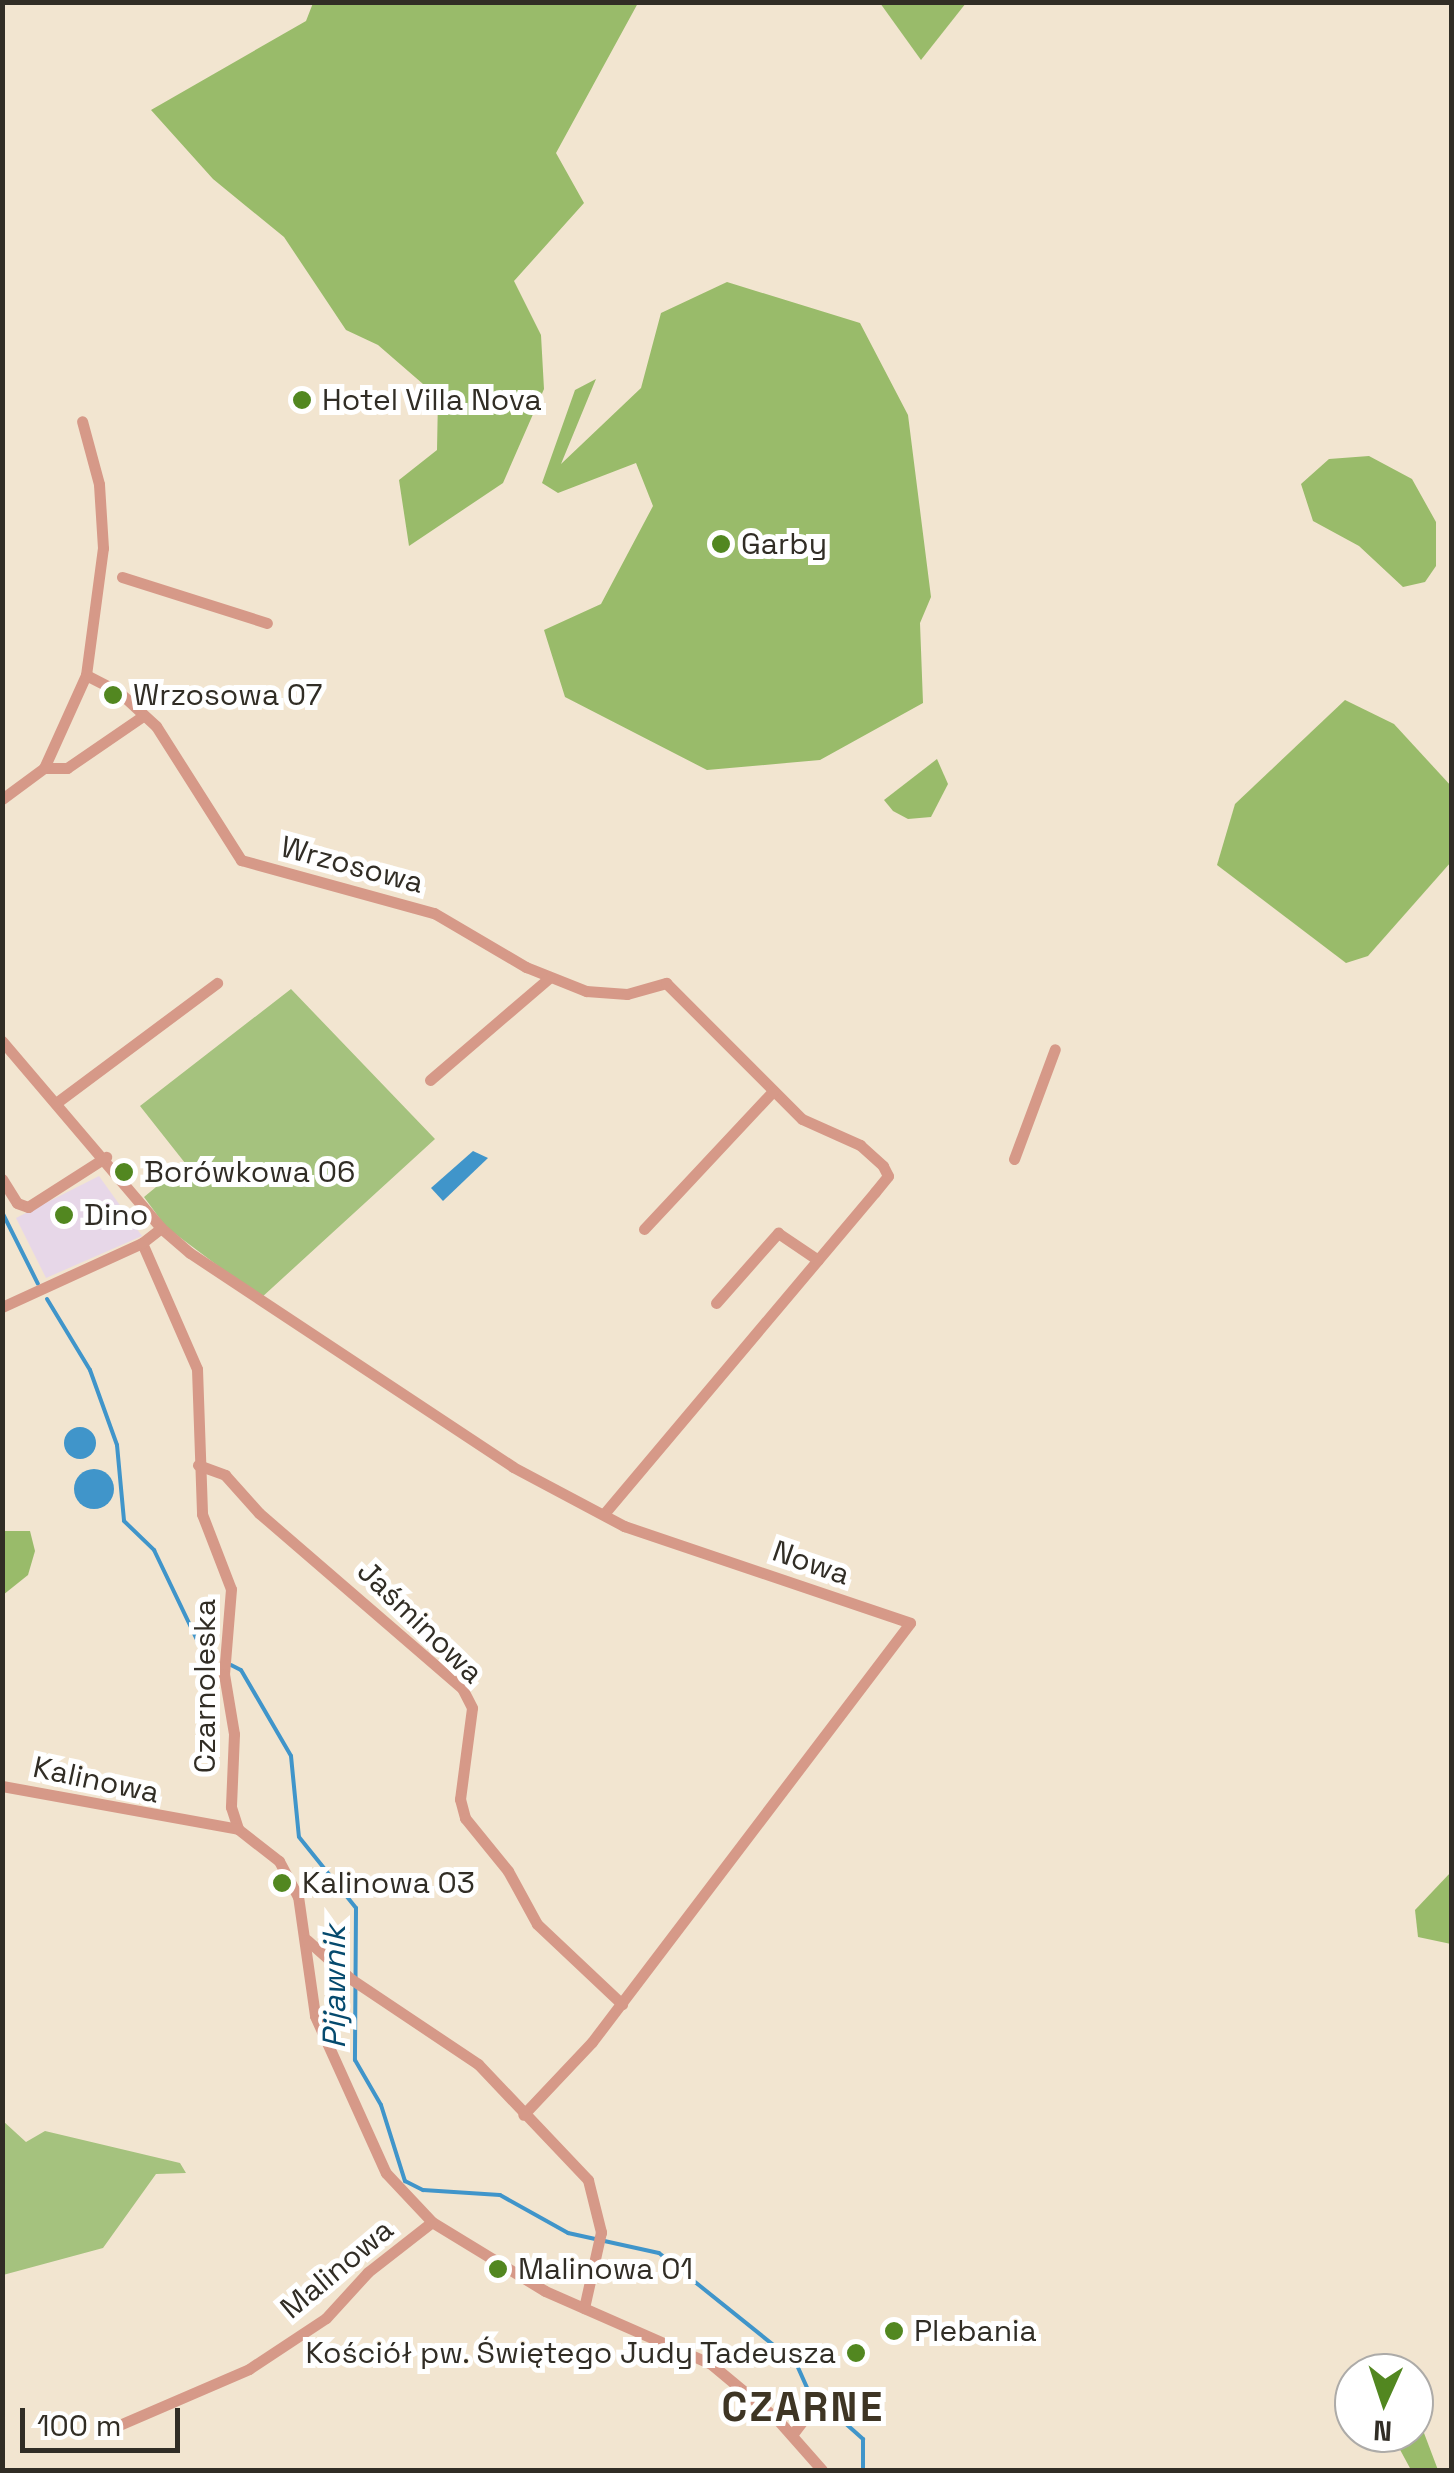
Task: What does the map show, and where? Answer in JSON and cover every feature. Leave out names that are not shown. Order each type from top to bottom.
[{"type":"street","points":[[2,799],[44,768],[86,676],[103,548],[99,484],[82,422]]},
{"type":"street","points":[[122,576],[267,623]]},
{"type":"street","name":"Wrzosowa","points":[[86,676],[119,692],[156,726],[241,860],[434,912],[549,978],[603,995],[666,983],[812,1126],[860,1145],[888,1176],[604,1514]]},
{"type":"street","points":[[44,768],[68,768],[142,716]]},
{"type":"street","points":[[430,1080],[549,978]]},
{"type":"street","points":[[56,1103],[217,983]]},
{"type":"street","points":[[2,1041],[106,1157],[161,1228],[142,1244],[2,1307]]},
{"type":"street","points":[[1014,1158],[1055,1049]]},
{"type":"street","points":[[644,1229],[773,1091]]},
{"type":"street","points":[[2,1179],[16,1203],[28,1207],[106,1157]]},
{"type":"street","name":"Nowa","points":[[161,1228],[246,1295],[513,1468],[604,1514],[910,1624],[622,2004],[522,2115]]},
{"type":"street","points":[[716,1303],[778,1233],[818,1260]]},
{"type":"street","name":"Czarnoleska","points":[[142,1244],[197,1368],[202,1514],[231,1589],[224,1674],[234,1734],[230,1793],[238,1830]]},
{"type":"street","name":"Jaśminowa","points":[[198,1464],[225,1475],[260,1514],[462,1688],[472,1708],[460,1800],[465,1818],[508,1871],[537,1924],[622,2004]]},
{"type":"street","name":"Kalinowa","points":[[2,1786],[238,1830]]},
{"type":"street","points":[[238,1830],[279,1861],[298,1896],[307,1940],[310,1999],[336,2067],[386,2173],[432,2222],[545,2291],[711,2364],[792,2434],[822,2470]]},
{"type":"street","points":[[307,1940],[356,1982],[478,2064],[522,2115],[588,2180],[601,2232],[584,2308]]},
{"type":"street","name":"Malinowa","points":[[110,2429],[249,2368],[326,2318],[368,2272],[432,2222]]},
{"type":"street","points":[[792,2434],[817,2402]]},
{"type":"shaded area","points":[[99,1176],[142,1236],[46,1278],[16,1218]]},
{"type":"green space","points":[[313,3],[638,3],[556,153],[584,203],[514,281],[541,335],[544,389],[503,483],[409,546],[399,480],[437,450],[438,397],[378,345],[346,330],[284,237],[213,179],[151,110],[306,21]]},
{"type":"green space","points":[[880,3],[966,3],[921,60]]},
{"type":"green space","points":[[727,282],[860,323],[908,415],[931,597],[920,623],[923,703],[820,760],[707,770],[565,697],[544,630],[601,604],[653,506],[636,463],[558,493],[542,483],[575,390],[596,379],[561,464],[641,388],[661,313]]},
{"type":"green space","points":[[1369,456],[1412,479],[1436,522],[1436,566],[1425,582],[1403,587],[1359,546],[1313,521],[1301,484],[1329,459]]},
{"type":"green space","points":[[1345,700],[1394,724],[1452,787],[1451,862],[1368,956],[1346,963],[1217,865],[1235,804]]},
{"type":"green space","points":[[937,759],[948,784],[931,817],[908,819],[893,811],[884,800]]},
{"type":"green space","points":[[291,989],[435,1139],[261,1298],[166,1227],[144,1197],[185,1163],[140,1106]]},
{"type":"green space","points":[[3,1531],[30,1531],[35,1551],[28,1575],[3,1595]]},
{"type":"green space","points":[[1451,1872],[1451,1944],[1418,1937],[1415,1910]]},
{"type":"green space","points":[[3,2121],[26,2142],[45,2131],[180,2163],[186,2173],[156,2174],[103,2248],[3,2275]]},
{"type":"green space","points":[[1402,2453],[1432,2453],[1438,2470],[1411,2470]]},
{"type":"water","points":[[473,1151],[488,1158],[443,1201],[431,1188]]},
{"type":"water","points":[[80,1427],[92,1431],[96,1443],[92,1455],[80,1459],[68,1455],[64,1443],[68,1431]]},
{"type":"water","points":[[94,1469],[108,1475],[114,1489],[108,1503],[94,1509],[80,1503],[74,1489],[80,1475]]},
{"type":"waterway","name":"Pijawnik","points":[[2,1212],[38,1284]]},
{"type":"waterway","name":"Pijawnik","points":[[47,1299],[90,1370],[117,1445],[124,1521],[154,1550],[202,1650],[217,1660]]},
{"type":"waterway","name":"Pijawnik","points":[[231,1665],[241,1670],[291,1756],[299,1837],[356,1908],[355,2060],[381,2105],[405,2181],[423,2190],[500,2195],[568,2233],[659,2253],[796,2363],[808,2390],[863,2439],[863,2470]]},
{"type":"place","name":"Hotel Villa Nova","points":[[302,400]]},
{"type":"place","name":"Garby","points":[[721,544]]},
{"type":"place","name":"Wrzosowa 07","points":[[113,695]]},
{"type":"place","name":"Borówkowa 06","points":[[124,1172]]},
{"type":"place","name":"Dino","points":[[64,1215]]},
{"type":"place","name":"Kalinowa 03","points":[[282,1883]]},
{"type":"place","name":"Malinowa 01","points":[[498,2269]]},
{"type":"place","name":"Plebania","points":[[894,2331]]},
{"type":"place","name":"Kościół pw. Świętego Judy Tadeusza","points":[[856,2353]]},
{"type":"district","name":"CZARNE","points":[[803,2408]]}]
